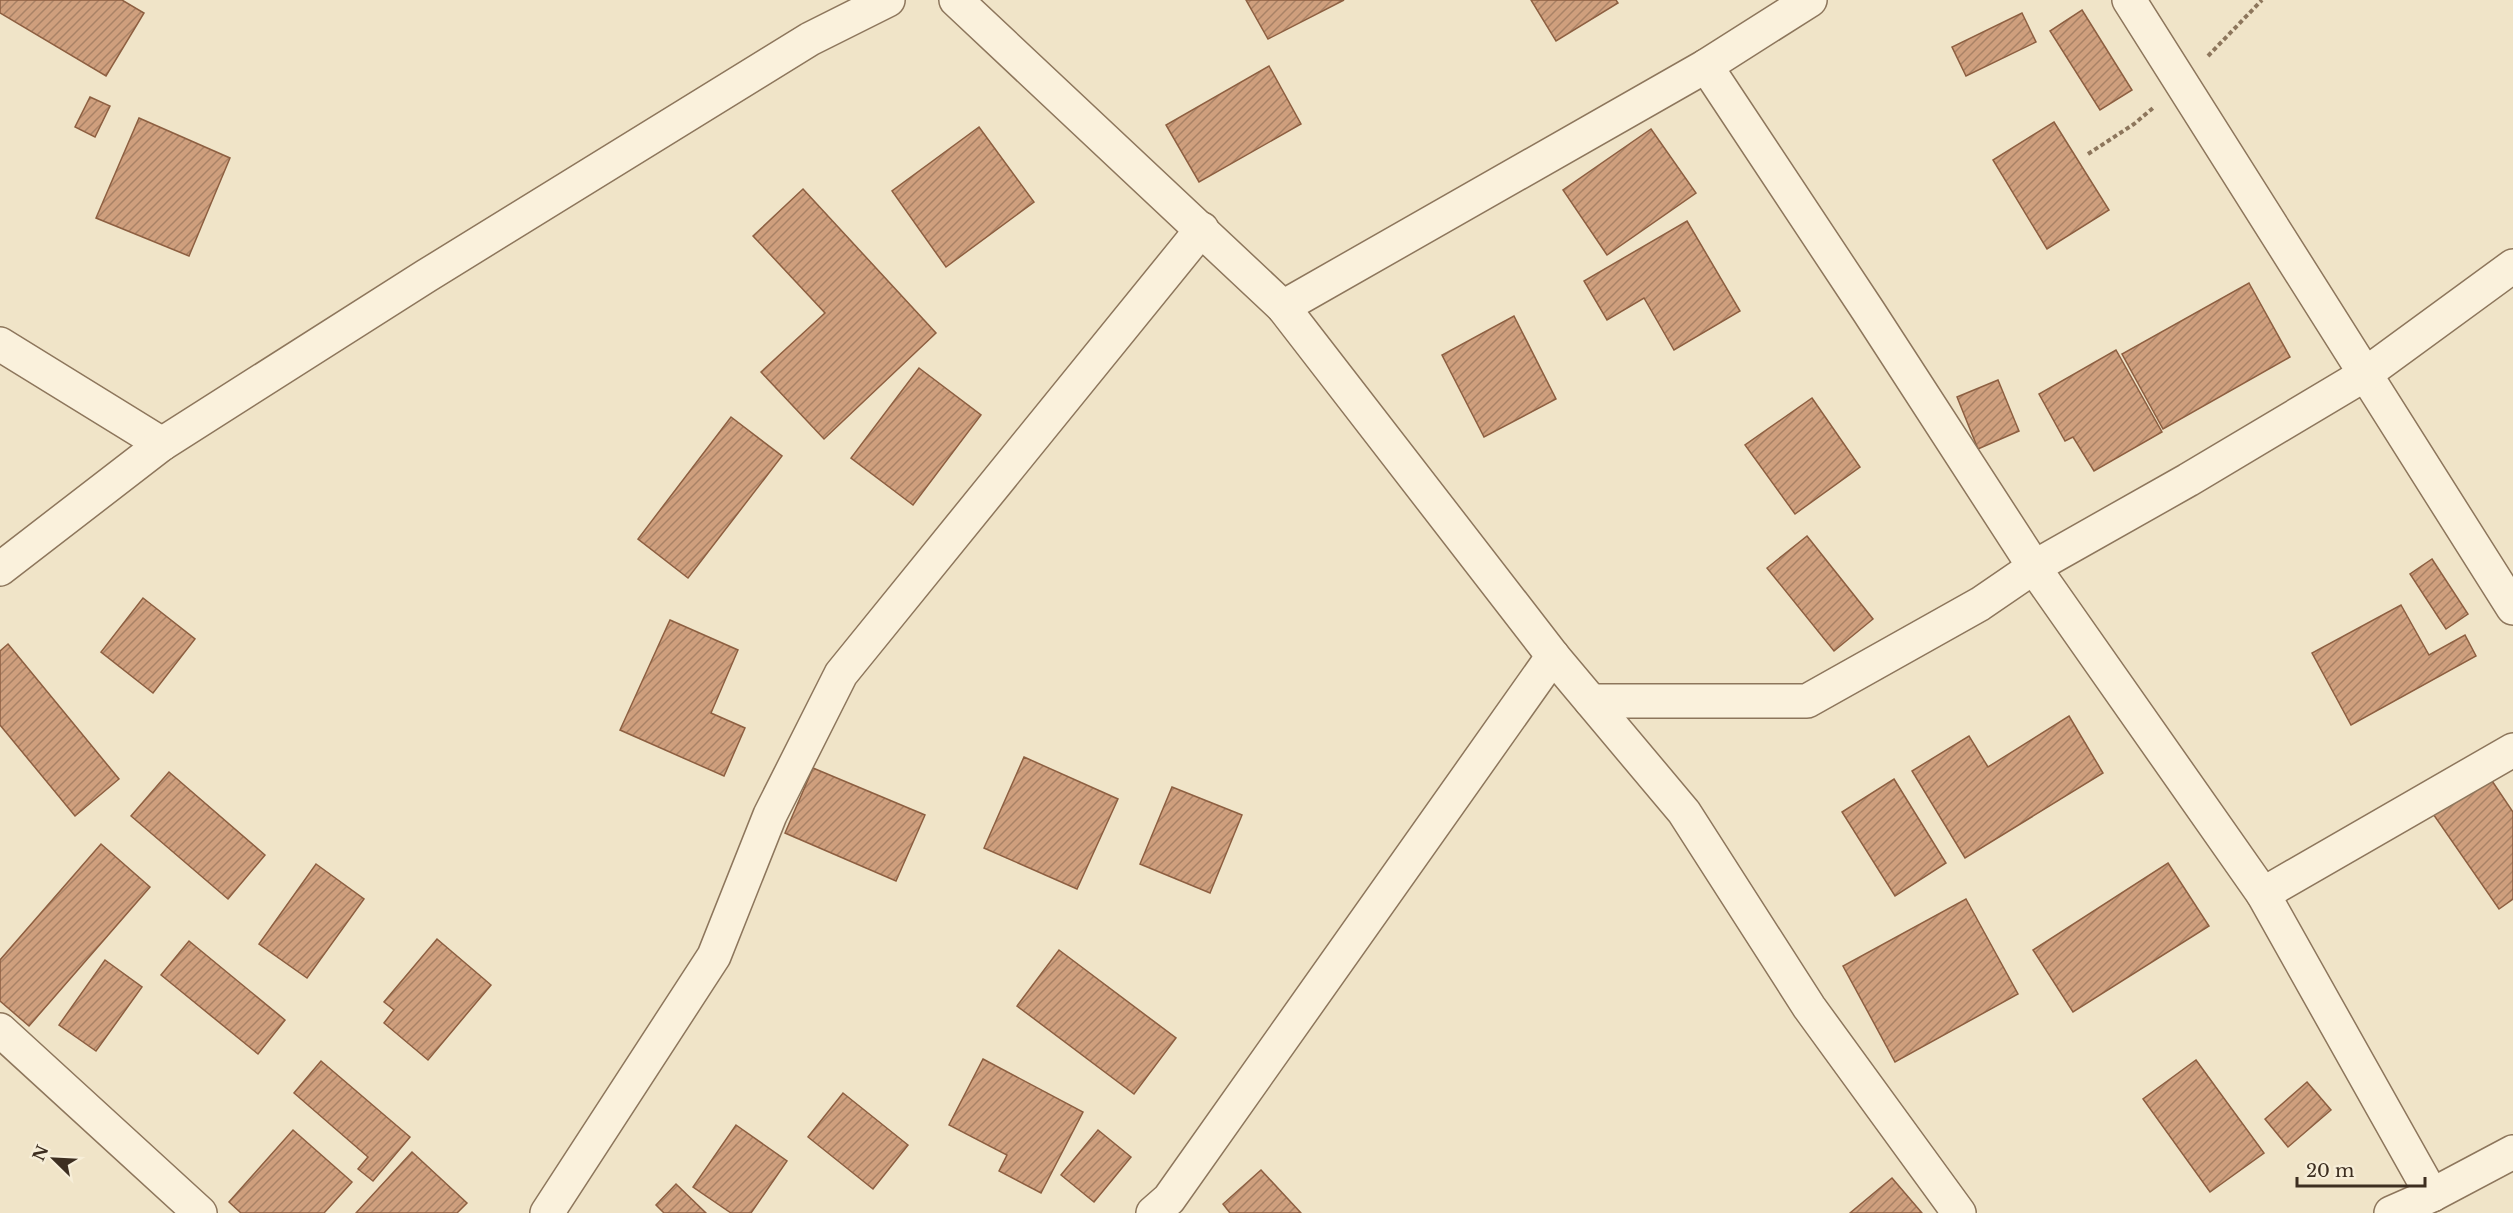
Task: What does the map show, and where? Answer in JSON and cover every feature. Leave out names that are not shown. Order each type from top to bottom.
[{"type":"street","points":[[0,569],[162,444],[426,276],[810,39],[888,0]]},
{"type":"street","points":[[956,0],[1283,307],[1553,657],[1684,812],[1809,1007],[1959,1213]]},
{"type":"street","points":[[1283,307],[1706,66],[1810,0]]},
{"type":"street","points":[[2129,0],[2513,608]]},
{"type":"street","points":[[1706,66],[2034,567],[2263,894],[2432,1195]]},
{"type":"street","points":[[547,1213],[714,956],[770,815],[841,674],[1202,229]]},
{"type":"street","points":[[1591,700],[1807,701],[1980,604],[2034,567],[2188,480],[2364,375],[2513,266]]},
{"type":"street","points":[[0,344],[162,444]]},
{"type":"street","points":[[1153,1213],[1176,1189],[1553,657]]},
{"type":"street","points":[[2263,894],[2513,750]]},
{"type":"street","points":[[0,1030],[200,1213]]},
{"type":"street","points":[[2391,1213],[2432,1195],[2513,1152]]},
{"type":"path","points":[[2088,154],[2134,124],[2181,84],[2262,0]]},
{"type":"building","points":[[0,0],[122,0],[144,13],[106,76],[0,13]]},
{"type":"building","points":[[1246,0],[1344,0],[1268,39]]},
{"type":"building","points":[[1531,0],[1616,0],[1618,3],[1556,41]]},
{"type":"building","points":[[2082,10],[2132,90],[2100,110],[2050,31]]},
{"type":"building","points":[[2022,13],[2036,42],[1966,76],[1952,47]]},
{"type":"building","points":[[1269,66],[1301,124],[1199,182],[1166,125]]},
{"type":"building","points":[[90,97],[110,106],[95,137],[75,127]]},
{"type":"building","points":[[139,118],[230,158],[189,256],[96,218]]},
{"type":"building","points":[[2054,122],[2109,210],[2047,249],[1993,160]]},
{"type":"building","points":[[979,127],[1034,202],[946,267],[892,191]]},
{"type":"building","points":[[1651,129],[1696,193],[1607,255],[1563,190]]},
{"type":"building","points":[[803,189],[936,333],[824,439],[761,372],[825,313],[753,236]]},
{"type":"building","points":[[1687,221],[1740,311],[1674,350],[1644,298],[1607,320],[1584,281]]},
{"type":"building","points":[[2249,283],[2290,357],[2163,429],[2122,354]]},
{"type":"building","points":[[1514,316],[1556,399],[1484,437],[1442,355]]},
{"type":"building","points":[[2116,350],[2162,432],[2094,471],[2073,437],[2065,441],[2039,394]]},
{"type":"building","points":[[919,368],[981,415],[913,505],[851,458]]},
{"type":"building","points":[[1998,380],[2019,431],[1978,449],[1957,397]]},
{"type":"building","points":[[1812,398],[1860,467],[1795,514],[1745,445]]},
{"type":"building","points":[[731,417],[782,456],[688,578],[638,539]]},
{"type":"building","points":[[1807,536],[1873,619],[1834,651],[1767,568]]},
{"type":"building","points":[[2432,559],[2468,614],[2446,629],[2410,574]]},
{"type":"building","points":[[143,598],[195,639],[153,693],[101,652]]},
{"type":"building","points":[[2401,605],[2429,655],[2465,635],[2476,656],[2351,725],[2312,653]]},
{"type":"building","points":[[670,620],[738,650],[711,713],[745,728],[724,776],[620,730]]},
{"type":"building","points":[[8,644],[119,779],[75,816],[0,725],[0,651]]},
{"type":"building","points":[[2069,716],[2103,773],[1965,858],[1912,771],[1969,736],[1988,767]]},
{"type":"building","points":[[1024,757],[1118,799],[1077,889],[984,848]]},
{"type":"building","points":[[813,768],[925,815],[896,881],[785,833]]},
{"type":"building","points":[[169,772],[265,855],[228,899],[131,816]]},
{"type":"building","points":[[2486,772],[2513,812],[2513,899],[2499,909],[2431,811]]},
{"type":"building","points":[[1894,779],[1946,863],[1895,896],[1842,812]]},
{"type":"building","points":[[1172,787],[1242,815],[1210,893],[1140,864]]},
{"type":"building","points":[[101,844],[150,887],[29,1026],[0,1001],[0,960]]},
{"type":"building","points":[[2168,863],[2209,926],[2073,1012],[2033,950]]},
{"type":"building","points":[[316,864],[364,899],[307,978],[259,944]]},
{"type":"building","points":[[1966,899],[2018,994],[1895,1062],[1843,966]]},
{"type":"building","points":[[437,939],[491,985],[428,1060],[384,1023],[394,1010],[384,1002]]},
{"type":"building","points":[[189,941],[285,1020],[258,1054],[161,975]]},
{"type":"building","points":[[1059,950],[1176,1038],[1134,1094],[1017,1006]]},
{"type":"building","points":[[105,960],[142,987],[96,1051],[59,1025]]},
{"type":"building","points":[[983,1059],[1083,1112],[1041,1193],[999,1171],[1007,1155],[949,1125]]},
{"type":"building","points":[[2196,1060],[2264,1153],[2210,1192],[2143,1099]]},
{"type":"building","points":[[321,1061],[410,1137],[373,1181],[358,1169],[368,1157],[294,1093]]},
{"type":"building","points":[[2307,1082],[2331,1110],[2288,1147],[2265,1119]]},
{"type":"building","points":[[843,1093],[908,1145],[873,1189],[808,1137]]},
{"type":"building","points":[[736,1125],[787,1161],[751,1213],[731,1213],[693,1187]]},
{"type":"building","points":[[293,1130],[352,1182],[324,1213],[241,1213],[229,1202]]},
{"type":"building","points":[[1098,1130],[1131,1157],[1094,1202],[1061,1175]]},
{"type":"building","points":[[412,1152],[467,1203],[457,1213],[356,1213]]},
{"type":"building","points":[[1261,1170],[1301,1213],[1230,1213],[1223,1204]]},
{"type":"building","points":[[1892,1178],[1922,1213],[1850,1213]]},
{"type":"building","points":[[676,1184],[706,1213],[664,1213],[656,1205]]}]
